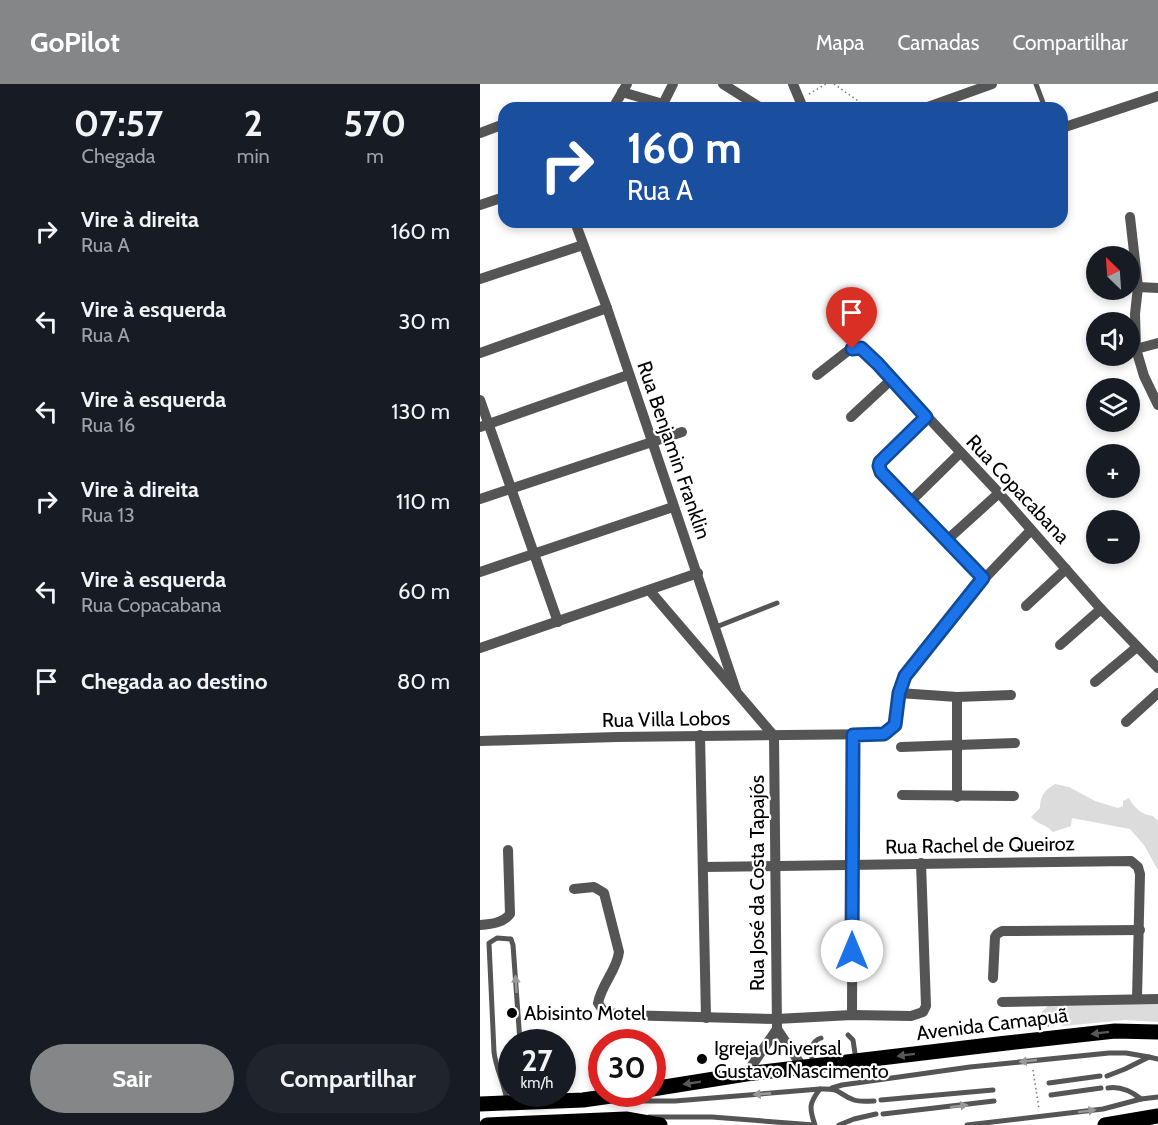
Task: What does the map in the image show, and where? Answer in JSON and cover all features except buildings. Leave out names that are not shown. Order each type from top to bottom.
[{"type":"main road","name":"Avenida Camapuã","points":[[666,1087],[746,1074],[1115,1031],[1158,1032]]},
{"type":"main road","points":[[576,1100],[588,1099]]},
{"type":"main road","points":[[480,1104],[498,1103]]},
{"type":"main road","points":[[1105,1125],[1158,1116]]},
{"type":"main road","points":[[487,1125],[602,1122],[626,1119],[660,1125]]},
{"type":"street","points":[[664,102],[673,84]]},
{"type":"street","points":[[723,84],[752,102]]},
{"type":"street","points":[[793,84],[800,102]]},
{"type":"street","points":[[942,102],[992,84]]},
{"type":"street","points":[[617,102],[625,88],[658,102]]},
{"type":"street","points":[[1068,126],[1158,96]]},
{"type":"street","points":[[480,133],[498,126]]},
{"type":"street","points":[[480,205],[498,199]]},
{"type":"street","points":[[1130,217],[1133,246]]},
{"type":"street","name":"Rua Benjamin Franklin","points":[[577,228],[607,308],[736,690]]},
{"type":"street","points":[[480,279],[583,245]]},
{"type":"street","points":[[1140,287],[1158,288]]},
{"type":"street","points":[[480,353],[607,308]]},
{"type":"street","points":[[1140,348],[1158,343]]},
{"type":"street","name":"Rua Copacabana","points":[[817,375],[846,352],[861,348],[999,493],[1101,609],[1158,668]]},
{"type":"street","points":[[1140,362],[1158,405]]},
{"type":"street","points":[[484,425],[628,375]]},
{"type":"street","points":[[851,417],[892,379]]},
{"type":"street","points":[[480,400],[484,425],[512,488],[558,622]]},
{"type":"street","points":[[926,417],[880,462],[881,472],[983,578]]},
{"type":"street","points":[[480,499],[682,432]]},
{"type":"street","points":[[910,502],[960,453]]},
{"type":"street","points":[[947,540],[999,493]]},
{"type":"street","points":[[480,572],[673,507]]},
{"type":"street","points":[[1011,695],[957,697],[899,693],[905,676],[917,658],[983,578],[1031,530]]},
{"type":"street","points":[[1026,606],[1066,569]]},
{"type":"street","points":[[480,648],[698,573]]},
{"type":"street","points":[[650,591],[774,736]]},
{"type":"street","points":[[1059,645],[1101,609]]},
{"type":"street","points":[[1095,682],[1137,646]]},
{"type":"street","name":"Rua Villa Lobos","points":[[480,741],[700,735],[884,734],[895,725],[899,693]]},
{"type":"street","points":[[1126,722],[1158,693]]},
{"type":"street","points":[[957,697],[957,797]]},
{"type":"street","points":[[700,735],[706,1018]]},
{"type":"street","points":[[852,1015],[853,735]]},
{"type":"street","name":"Rua José da Costa Tapajós","points":[[774,736],[776,1024]]},
{"type":"street","points":[[901,747],[1015,743]]},
{"type":"street","points":[[902,795],[1014,796]]},
{"type":"street","points":[[480,925],[502,921],[510,914],[508,850]]},
{"type":"street","name":"Rua Rachel de Queiroz","points":[[703,867],[1131,861],[1138,867],[1140,874],[1140,930]]},
{"type":"street","points":[[574,888],[594,887],[604,893],[619,952],[618,962],[606,979],[598,1002],[601,1010],[608,1014],[706,1018],[776,1024],[852,1015],[911,1016],[923,1012],[926,1008],[921,863]]},
{"type":"street","points":[[993,978],[997,934],[1002,931],[1140,930],[1137,998]]},
{"type":"street","points":[[1002,1002],[1158,999]]},
{"type":"street","points":[[776,1024],[808,1068]]},
{"type":"street","points":[[746,1074],[776,1024]]},
{"type":"lane","points":[[1036,84],[1044,102]]},
{"type":"lane","points":[[716,627],[777,603]]},
{"type":"lane","points":[[498,1072],[494,1052],[489,943],[497,938],[511,939],[513,945],[519,1029]]},
{"type":"lane","points":[[848,1035],[853,1040],[856,1061]]},
{"type":"lane","points":[[808,1068],[812,1044],[814,1040],[821,1038]]},
{"type":"lane","points":[[583,1100],[675,1101],[832,1088],[981,1066],[1108,1053],[1126,1053],[1158,1059]]},
{"type":"lane","points":[[1107,1076],[1149,1057]]},
{"type":"lane","points":[[1049,1083],[1100,1076]]},
{"type":"lane","points":[[1108,1088],[1118,1087],[1141,1099]]},
{"type":"lane","points":[[832,1088],[850,1099],[878,1101],[993,1090]]},
{"type":"lane","points":[[1051,1095],[1101,1088]]},
{"type":"lane","points":[[626,1119],[701,1116],[815,1125],[810,1109],[820,1089]]},
{"type":"lane","points":[[967,1125],[1103,1109],[1158,1097]]},
{"type":"lane","points":[[839,1125],[854,1119],[879,1114],[994,1101]]},
{"type":"path","points":[[805,102],[826,84]]},
{"type":"path","points":[[834,84],[860,102]]},
{"type":"path","points":[[1034,1070],[1040,1116]]},
{"type":"shaded area","points":[[1055,784],[1069,787],[1095,801],[1118,808],[1123,806],[1123,801],[1129,798],[1139,810],[1153,816],[1158,821],[1158,870],[1144,845],[1130,829],[1072,818],[1071,826],[1053,832],[1034,820],[1031,817],[1040,808],[1044,793]]},
{"type":"shaded area","points":[[1158,1000],[1158,1022],[1125,1020],[1063,1026],[1058,1021],[1031,1021],[1046,1008],[1049,1002]]},
{"type":"place","name":"Abisinto Motel","points":[[512,1013]]},
{"type":"place","name":"Igreja Universal Gustavo Nascimento","points":[[702,1059]]},
{"type":"route","points":[[852,349],[861,348],[926,417],[880,462],[881,472],[983,578],[917,658],[905,676],[899,693],[895,725],[884,734],[853,735],[852,951]]}]
